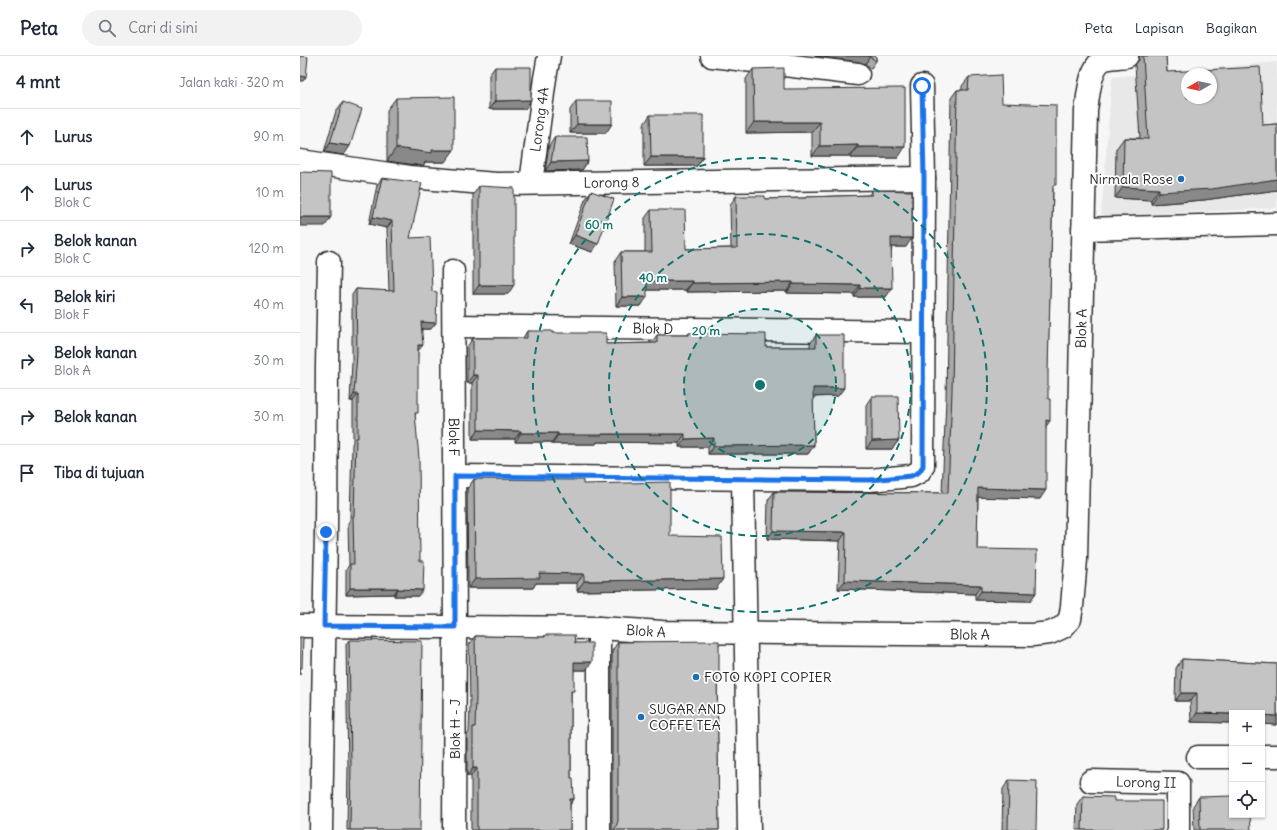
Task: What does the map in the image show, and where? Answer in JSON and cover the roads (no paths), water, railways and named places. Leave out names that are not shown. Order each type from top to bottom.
[{"type":"street","name":"Lorong 4A","points":[[531,183],[549,56]]},
{"type":"street","points":[[721,56],[858,74]]},
{"type":"street","name":"Blok A","points":[[300,626],[599,628],[662,632],[1032,635],[1050,633],[1063,627],[1070,619],[1076,559],[1086,111],[1092,75],[1101,61],[1105,59],[1127,56]]},
{"type":"street","points":[[455,476],[870,480],[911,476],[919,472],[923,466],[924,178],[922,86]]},
{"type":"street","name":"Lorong 8","points":[[300,161],[410,177],[496,184],[924,178]]},
{"type":"street","points":[[1083,229],[1277,224]]},
{"type":"street","points":[[321,830],[330,262]]},
{"type":"street","name":"Blok F","points":[[453,271],[455,627]]},
{"type":"street","name":"Blok D","points":[[454,326],[923,332]]},
{"type":"street","points":[[743,479],[749,830]]},
{"type":"street","name":"Blok H - J","points":[[454,830],[455,627]]},
{"type":"street","points":[[599,628],[599,830]]},
{"type":"street","points":[[1265,756],[1277,756]]},
{"type":"street","points":[[1198,758],[1229,757]]},
{"type":"street","name":"Lorong II","points":[[1091,781],[1178,783],[1178,830]]},
{"type":"place","name":"Nirmala Rose","points":[[1181,179]]},
{"type":"place","name":"FOTO KOPI COPIER","points":[[696,677]]},
{"type":"place","name":"SUGAR AND COFFE TEA","points":[[641,717]]}]
